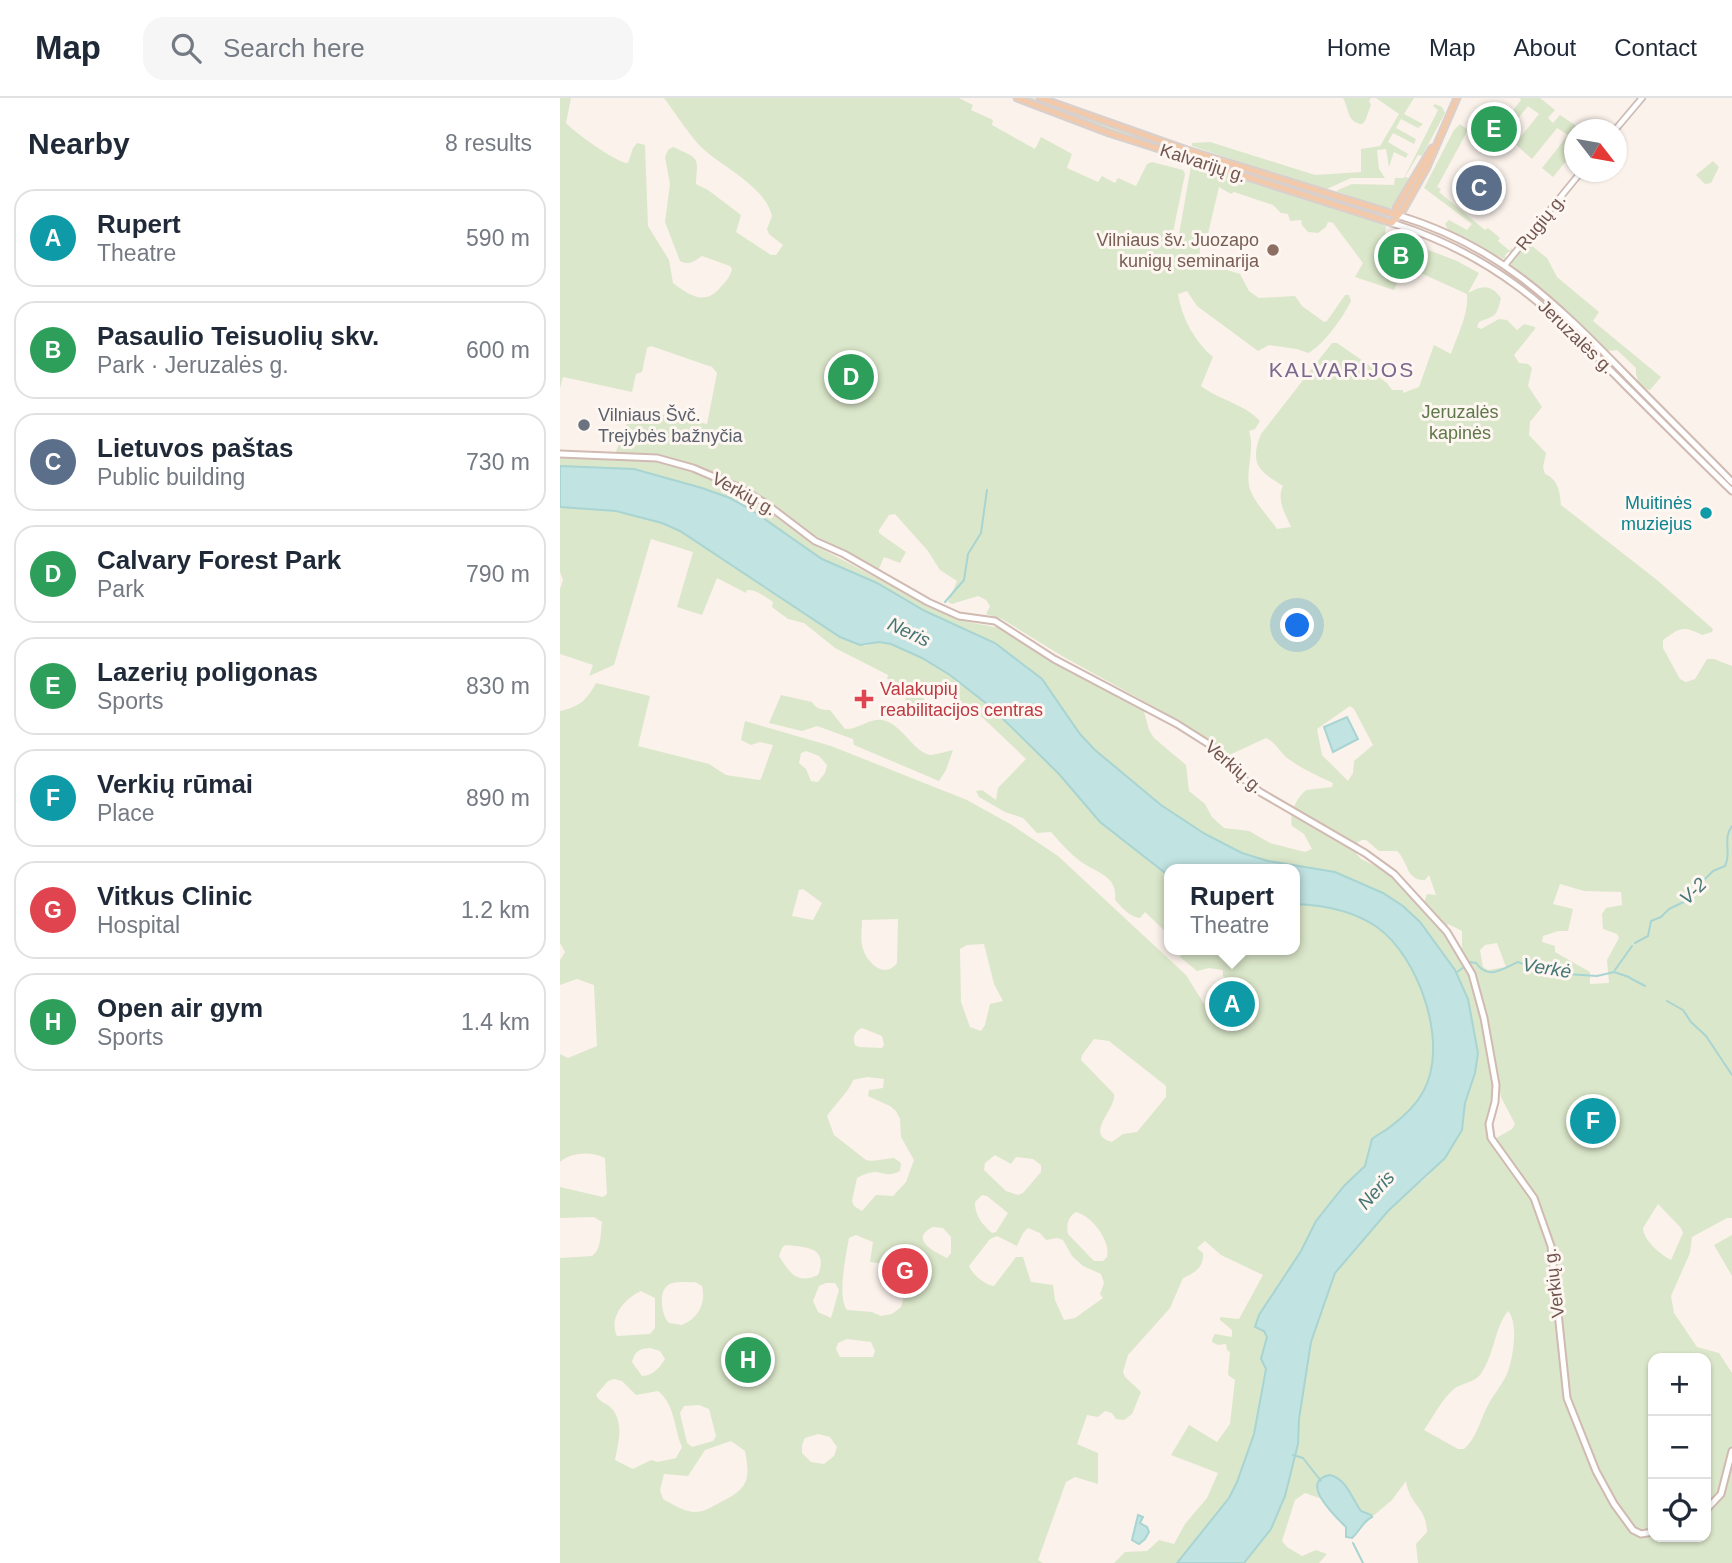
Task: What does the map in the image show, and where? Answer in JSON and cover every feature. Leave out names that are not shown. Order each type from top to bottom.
[{"type":"main road","name":"Kalvarijų g.","points":[[1017,98],[1090,127],[1392,223]]},
{"type":"main road","name":"Kalvarijų g.","points":[[1040,98],[1187,150],[1396,215]]},
{"type":"main road","points":[[1392,223],[1396,208],[1437,141],[1457,98]]},
{"type":"main road","points":[[1185,158],[1187,150]]},
{"type":"main road","name":"Jeruzalės g.","points":[[1396,215],[1447,233],[1506,265],[1563,311],[1732,481]]},
{"type":"main road","name":"Jeruzalės g.","points":[[1392,223],[1449,244],[1500,272],[1550,310],[1732,491]]},
{"type":"main road","name":"Rugių g.","points":[[1500,272],[1506,265]]},
{"type":"main road","points":[[1643,404],[1649,398]]},
{"type":"main road","name":"Verkių g.","points":[[560,454],[657,458],[693,468],[740,488],[765,503],[815,541],[959,617],[995,621],[1054,659],[1177,724],[1218,750],[1235,772],[1260,792],[1364,853],[1394,874],[1447,932],[1475,982],[1496,1085],[1489,1124],[1491,1138],[1534,1198],[1553,1255],[1565,1390],[1596,1471],[1614,1504],[1633,1530],[1641,1534],[1648,1533]]},
{"type":"main road","points":[[1711,1505],[1721,1494],[1732,1451]]},
{"type":"street","points":[[1624,119],[1642,98]]},
{"type":"street","name":"Rugių g.","points":[[1506,265],[1573,182]]},
{"type":"green space","name":"Jeruzalės kapinės","points":[[560,98],[571,98],[566,123],[586,140],[615,158],[628,163],[637,143],[645,145],[648,226],[669,260],[673,283],[696,296],[708,297],[713,294],[727,280],[732,269],[702,256],[689,263],[680,261],[665,222],[670,184],[665,157],[673,147],[696,160],[696,184],[741,215],[736,232],[771,255],[776,255],[783,245],[769,234],[767,229],[772,216],[761,196],[701,147],[664,98],[959,98],[973,105],[971,110],[993,120],[992,125],[1035,149],[1041,137],[1072,154],[1067,168],[1098,182],[1102,176],[1115,183],[1118,178],[1136,186],[1147,164],[1152,162],[1183,170],[1185,174],[1172,237],[1174,242],[1178,240],[1191,166],[1194,163],[1236,179],[1248,180],[1381,222],[1386,227],[1385,233],[1457,261],[1479,273],[1468,293],[1486,287],[1494,290],[1501,298],[1494,315],[1479,322],[1477,327],[1481,329],[1499,319],[1507,320],[1517,330],[1524,324],[1535,327],[1514,355],[1519,363],[1528,364],[1532,368],[1528,386],[1542,407],[1530,422],[1529,435],[1546,453],[1543,467],[1545,474],[1556,483],[1561,505],[1657,580],[1713,629],[1712,632],[1702,635],[1681,629],[1663,640],[1663,648],[1680,679],[1686,682],[1695,679],[1707,659],[1732,666],[1732,1218],[1727,1218],[1692,1237],[1690,1253],[1671,1296],[1674,1313],[1697,1347],[1719,1353],[1732,1373],[1732,1563],[1418,1563],[1416,1544],[1427,1532],[1426,1523],[1406,1481],[1392,1500],[1372,1517],[1359,1509],[1340,1480],[1330,1475],[1318,1491],[1322,1499],[1305,1493],[1295,1500],[1282,1541],[1302,1556],[1316,1550],[1327,1554],[1319,1563],[1244,1563],[1271,1529],[1281,1507],[1298,1444],[1299,1419],[1311,1342],[1332,1279],[1347,1257],[1388,1211],[1429,1175],[1464,1120],[1465,1102],[1478,1053],[1468,999],[1455,970],[1420,922],[1403,906],[1383,893],[1335,872],[1300,866],[1300,864],[1268,861],[1242,853],[1205,834],[1161,805],[1095,750],[1080,734],[1059,702],[1026,665],[995,643],[925,611],[877,583],[822,559],[730,498],[634,469],[560,466],[560,457],[653,460],[701,473],[743,493],[818,547],[957,620],[1000,628],[1059,666],[1143,708],[1154,738],[1186,765],[1189,791],[1205,804],[1212,817],[1224,828],[1249,831],[1270,843],[1305,852],[1312,849],[1304,834],[1292,826],[1292,811],[1306,790],[1332,787],[1333,783],[1292,762],[1272,742],[1266,738],[1227,756],[1176,719],[1062,656],[1002,619],[986,614],[990,606],[986,600],[978,596],[952,604],[948,602],[957,581],[940,570],[928,551],[895,514],[889,515],[879,533],[906,552],[900,563],[884,557],[878,571],[808,532],[760,496],[726,478],[662,457],[615,454],[633,408],[707,424],[717,373],[712,367],[651,346],[647,348],[642,372],[636,374],[632,392],[563,377],[560,388]],"holes":[[[1219,187],[1231,194],[1234,192],[1273,205],[1281,213],[1288,214],[1290,221],[1301,220],[1308,232],[1318,233],[1328,222],[1333,223],[1363,263],[1355,277],[1394,290],[1405,266],[1467,294],[1464,317],[1451,354],[1434,345],[1419,387],[1403,393],[1403,390],[1392,390],[1375,374],[1376,370],[1337,343],[1332,343],[1261,434],[1256,460],[1262,471],[1283,486],[1281,502],[1291,527],[1277,529],[1251,491],[1248,479],[1251,445],[1249,431],[1255,429],[1260,421],[1247,410],[1201,386],[1213,357],[1200,344],[1190,328],[1182,312],[1178,294],[1187,291],[1197,306],[1258,351],[1269,345],[1308,353],[1332,330],[1351,301],[1349,295],[1345,295],[1324,322],[1302,306],[1295,296],[1259,298],[1249,291],[1240,274],[1227,270],[1200,269],[1200,248],[1206,242]],[[1350,706],[1373,745],[1354,761],[1353,773],[1348,781],[1322,755],[1317,729]],[[1362,840],[1366,840],[1379,851],[1397,851],[1414,877],[1425,880],[1429,875],[1436,895],[1427,894],[1422,908],[1419,907],[1386,871],[1361,859],[1354,851]],[[1560,884],[1584,891],[1621,892],[1622,905],[1606,908],[1602,914],[1603,929],[1617,934],[1619,938],[1607,960],[1609,983],[1590,984],[1590,972],[1555,952],[1555,946],[1542,942],[1543,936],[1568,931],[1573,909],[1553,904]],[[1448,924],[1462,931],[1462,950],[1473,969],[1486,1016],[1501,1097],[1515,1124],[1512,1129],[1491,1141],[1487,1125],[1493,1093],[1486,1030],[1474,988],[1456,950],[1444,933]],[[1497,943],[1506,967],[1488,970],[1483,967],[1480,950],[1485,945]],[[1658,1204],[1683,1233],[1671,1260],[1653,1247],[1644,1233],[1643,1228]],[[1508,1311],[1514,1332],[1513,1351],[1507,1374],[1487,1407],[1472,1440],[1464,1449],[1458,1449],[1424,1430],[1450,1393],[1479,1376]]]},
{"type":"green space","points":[[1024,98],[1033,98],[1180,151],[1119,133]]},
{"type":"green space","points":[[1343,98],[1371,98],[1371,105],[1362,124],[1351,118]]},
{"type":"green space","points":[[1376,98],[1414,98],[1404,114],[1423,124],[1418,128],[1401,119],[1396,128],[1416,139],[1414,144],[1393,133],[1388,142],[1408,154],[1406,158],[1394,152],[1389,167],[1386,149],[1377,150],[1379,169],[1385,178],[1351,178],[1327,189],[1318,188],[1192,146],[1192,143],[1210,142],[1315,175],[1361,172],[1361,149],[1380,146],[1399,114]]},
{"type":"green space","points":[[1520,98],[1540,98],[1555,110],[1548,118],[1553,123],[1560,115],[1566,119],[1564,132],[1557,128],[1532,159],[1515,144],[1539,114],[1528,106],[1508,131],[1501,126]]},
{"type":"green space","points":[[1435,104],[1442,107],[1445,113],[1422,156],[1418,155],[1405,177],[1409,178],[1393,207],[1386,209],[1336,191],[1352,184],[1394,185],[1395,178],[1404,178],[1438,110],[1433,106]]},
{"type":"green space","points":[[1460,124],[1468,130],[1437,187],[1441,189],[1439,192],[1485,230],[1488,228],[1500,238],[1498,241],[1510,251],[1512,248],[1513,252],[1505,255],[1506,260],[1449,232],[1445,224],[1449,220],[1467,230],[1472,224],[1424,188],[1454,130]]},
{"type":"green space","points":[[1564,140],[1564,164],[1553,177],[1542,168]]},
{"type":"green space","points":[[1201,159],[1320,194],[1321,196]]},
{"type":"green space","points":[[1713,161],[1719,167],[1711,183],[1705,184],[1696,175]]},
{"type":"green space","points":[[1527,242],[1547,258],[1557,277],[1599,312],[1593,321],[1661,377],[1650,390],[1640,385],[1636,368],[1617,350],[1609,351],[1599,344],[1556,301],[1511,265],[1511,261]]},
{"type":"green space","points":[[1505,270],[1567,319],[1643,395],[1552,309]]},
{"type":"green space","points":[[560,507],[616,511],[662,523],[680,531],[840,637],[865,646],[879,642],[891,644],[922,658],[950,675],[992,708],[1059,774],[1100,822],[1164,872],[1164,930],[1145,912],[1140,918],[1126,911],[1115,900],[1113,885],[1109,880],[1076,858],[1051,832],[1037,833],[1023,818],[1005,812],[979,797],[976,791],[982,790],[996,800],[998,788],[1026,759],[983,718],[953,700],[951,694],[939,687],[933,690],[921,686],[924,710],[921,714],[906,712],[908,685],[903,683],[896,689],[891,689],[894,683],[887,679],[888,675],[835,648],[804,623],[788,619],[772,607],[773,602],[760,594],[750,590],[746,593],[717,578],[702,615],[677,607],[693,552],[651,539],[614,665],[589,676],[593,665],[560,654],[560,589],[563,580],[560,572]]},
{"type":"green space","points":[[596,683],[650,696],[638,746],[709,764],[726,775],[761,779],[773,745],[760,742],[751,745],[741,740],[745,721],[831,746],[967,800],[1012,825],[1058,856],[1186,975],[1206,1007],[1228,1032],[1253,1007],[1240,989],[1223,976],[1223,970],[1209,968],[1197,971],[1180,957],[1300,955],[1300,904],[1338,910],[1367,921],[1392,941],[1406,959],[1426,1003],[1431,1027],[1433,1051],[1430,1073],[1423,1092],[1395,1123],[1372,1139],[1365,1166],[1344,1186],[1316,1221],[1301,1251],[1259,1315],[1255,1327],[1264,1331],[1267,1337],[1261,1359],[1266,1369],[1254,1434],[1229,1498],[1177,1563],[1114,1563],[1125,1552],[1147,1551],[1159,1540],[1174,1544],[1185,1524],[1207,1498],[1218,1473],[1171,1455],[1189,1425],[1217,1442],[1230,1424],[1235,1380],[1228,1375],[1230,1352],[1226,1344],[1218,1345],[1212,1342],[1212,1339],[1215,1334],[1232,1337],[1232,1330],[1220,1317],[1239,1319],[1263,1275],[1221,1255],[1205,1241],[1197,1248],[1203,1253],[1200,1266],[1183,1278],[1170,1308],[1128,1355],[1123,1372],[1141,1392],[1132,1414],[1124,1420],[1116,1419],[1112,1413],[1105,1411],[1098,1417],[1087,1415],[1077,1444],[1098,1453],[1098,1484],[1075,1477],[1066,1482],[1038,1560],[1043,1563],[560,1563],[560,1258],[592,1256],[599,1245],[602,1222],[594,1217],[560,1218],[560,1187],[603,1197],[607,1194],[605,1158],[582,1154],[570,1156],[560,1162],[560,1054],[568,1058],[597,1046],[594,985],[577,979],[560,985],[560,960],[565,952],[560,943],[560,711],[577,705],[586,698]],"holes":[[[806,751],[819,756],[827,765],[818,782],[811,781],[806,769],[799,763],[801,753]],[[803,889],[822,903],[813,920],[792,916],[799,890]],[[898,919],[897,963],[892,968],[877,968],[865,955],[862,946],[862,920]],[[984,944],[994,984],[1003,1001],[990,1004],[981,1031],[970,1027],[961,1002],[960,949],[967,945]],[[862,1028],[882,1036],[882,1048],[855,1045],[854,1037]],[[1094,1039],[1109,1041],[1166,1086],[1166,1097],[1137,1132],[1123,1134],[1112,1142],[1100,1134],[1114,1094],[1081,1060]],[[867,1077],[884,1079],[883,1088],[869,1090],[868,1096],[896,1111],[900,1119],[901,1137],[914,1160],[906,1182],[893,1196],[876,1195],[862,1211],[854,1206],[852,1201],[857,1178],[873,1172],[896,1173],[900,1171],[901,1163],[894,1158],[866,1160],[834,1135],[827,1116],[853,1080]],[[995,1155],[1011,1164],[1016,1157],[1033,1159],[1041,1165],[1041,1172],[1023,1193],[1018,1195],[1006,1191],[984,1170],[985,1163]],[[982,1195],[1008,1213],[996,1232],[992,1233],[982,1223],[975,1202]],[[1076,1212],[1082,1214],[1099,1230],[1107,1251],[1107,1257],[1103,1261],[1094,1261],[1068,1234],[1071,1216]],[[933,1227],[943,1228],[951,1237],[951,1253],[947,1258],[931,1249],[926,1245],[923,1236]],[[1028,1228],[1040,1233],[1046,1240],[1063,1240],[1072,1256],[1083,1266],[1101,1274],[1104,1283],[1100,1294],[1103,1298],[1075,1318],[1064,1320],[1055,1300],[1053,1285],[1031,1282],[1023,1257],[1016,1257],[994,1286],[987,1284],[976,1276],[969,1266],[990,1239],[997,1236],[1017,1246]],[[856,1235],[873,1242],[870,1262],[887,1264],[909,1261],[913,1264],[901,1307],[892,1314],[881,1316],[872,1312],[847,1310],[842,1286],[849,1238]],[[785,1245],[814,1250],[820,1259],[818,1275],[799,1278],[790,1272],[779,1256]],[[695,1282],[702,1286],[703,1292],[702,1304],[697,1314],[682,1325],[669,1323],[664,1316],[662,1305],[664,1289],[673,1283]],[[835,1283],[839,1290],[831,1318],[818,1312],[813,1301],[819,1286]],[[641,1291],[655,1298],[655,1328],[650,1334],[617,1336],[616,1316],[629,1298]],[[847,1339],[871,1342],[875,1351],[873,1357],[840,1357],[836,1349],[838,1343]],[[638,1351],[660,1351],[665,1359],[653,1373],[646,1376],[642,1376],[632,1362]],[[614,1379],[622,1381],[636,1395],[658,1391],[668,1403],[682,1447],[676,1458],[658,1462],[651,1460],[633,1469],[615,1460],[618,1422],[613,1410],[596,1395],[608,1381]],[[699,1405],[709,1409],[716,1436],[713,1441],[692,1447],[687,1443],[680,1413],[684,1406]],[[818,1434],[830,1437],[837,1447],[834,1456],[824,1464],[811,1462],[802,1453],[805,1438]],[[731,1441],[745,1451],[747,1477],[741,1489],[704,1511],[689,1511],[663,1499],[660,1490],[664,1474],[688,1476],[705,1450]]]},
{"type":"green space","points":[[781,695],[812,702],[820,709],[830,710],[845,729],[882,720],[896,727],[926,754],[953,750],[946,770],[939,781],[854,745],[853,739],[817,726],[802,731],[769,723]]},
{"type":"green space","points":[[1732,1235],[1732,1276],[1714,1245]]},
{"type":"water","name":"Neris","points":[[560,466],[634,469],[730,498],[822,559],[877,583],[925,611],[995,643],[1042,679],[1080,734],[1095,750],[1161,805],[1205,834],[1242,853],[1286,864],[1164,864],[1164,872],[1100,822],[1059,774],[992,708],[950,675],[922,658],[891,644],[879,642],[860,645],[840,637],[680,531],[662,523],[616,511],[560,507]]},
{"type":"water","points":[[1347,717],[1358,739],[1333,752],[1324,727]]},
{"type":"water","name":"Neris","points":[[1300,866],[1335,872],[1383,893],[1403,906],[1420,922],[1455,970],[1468,999],[1478,1053],[1475,1073],[1465,1103],[1462,1130],[1445,1158],[1388,1211],[1335,1273],[1311,1342],[1299,1419],[1298,1444],[1285,1496],[1271,1529],[1244,1563],[1177,1563],[1229,1498],[1254,1434],[1266,1369],[1261,1359],[1267,1337],[1264,1331],[1255,1327],[1259,1315],[1301,1251],[1316,1221],[1344,1186],[1365,1166],[1372,1139],[1413,1106],[1423,1092],[1430,1073],[1433,1051],[1426,1003],[1406,959],[1392,941],[1367,921],[1338,910],[1300,904]]},
{"type":"water","points":[[1330,1475],[1336,1477],[1349,1490],[1361,1511],[1372,1517],[1352,1538],[1346,1537],[1346,1527],[1328,1508],[1318,1492],[1317,1484]]},
{"type":"water","points":[[1138,1515],[1143,1517],[1140,1523],[1147,1527],[1149,1532],[1139,1544],[1132,1540]]},
{"type":"waterway","points":[[945,602],[964,580],[968,554],[981,533],[987,490]]},
{"type":"waterway","name":"V-2","points":[[1635,943],[1648,936],[1651,921],[1690,899],[1713,871],[1725,866],[1728,836],[1732,826]]},
{"type":"waterway","name":"V-2","points":[[1615,970],[1632,946]]},
{"type":"waterway","name":"Verkė","points":[[1469,962],[1491,972],[1518,962],[1526,965],[1541,964],[1567,974],[1597,976],[1614,972],[1629,977]]},
{"type":"waterway","name":"Verkė","points":[[1457,972],[1464,967]]},
{"type":"waterway","name":"Verkė","points":[[1630,978],[1645,986]]},
{"type":"waterway","name":"Verkė","points":[[1667,1001],[1683,1010],[1706,1036],[1732,1075]]},
{"type":"waterway","points":[[1293,1455],[1303,1458],[1321,1481]]},
{"type":"waterway","points":[[1353,1543],[1363,1563]]},
{"type":"place","name":"Lazerių poligonas","points":[[1494,129]]},
{"type":"place","name":"Lietuvos paštas","points":[[1479,188]]},
{"type":"place","name":"Vilniaus šv. Juozapo kunigų seminarija","points":[[1273,250]]},
{"type":"place","name":"Pasaulio Teisuolių skv.","points":[[1401,256]]},
{"type":"place","name":"Calvary Forest Park","points":[[851,377]]},
{"type":"place","name":"Vilniaus Švč. Trejybės bažnyčia","points":[[584,425]]},
{"type":"place","name":"Muitinės muziejus","points":[[1706,513]]},
{"type":"place","name":"Valakupių reabilitacijos centras","points":[[864,699]]},
{"type":"place","name":"Rupert","points":[[1232,1004]]},
{"type":"place","name":"Verkių rūmai","points":[[1593,1121]]},
{"type":"place","name":"Vitkus Clinic","points":[[905,1271]]},
{"type":"place","name":"Open air gym","points":[[748,1360]]},
{"type":"district","name":"KALVARIJOS","points":[[1342,369]]}]
